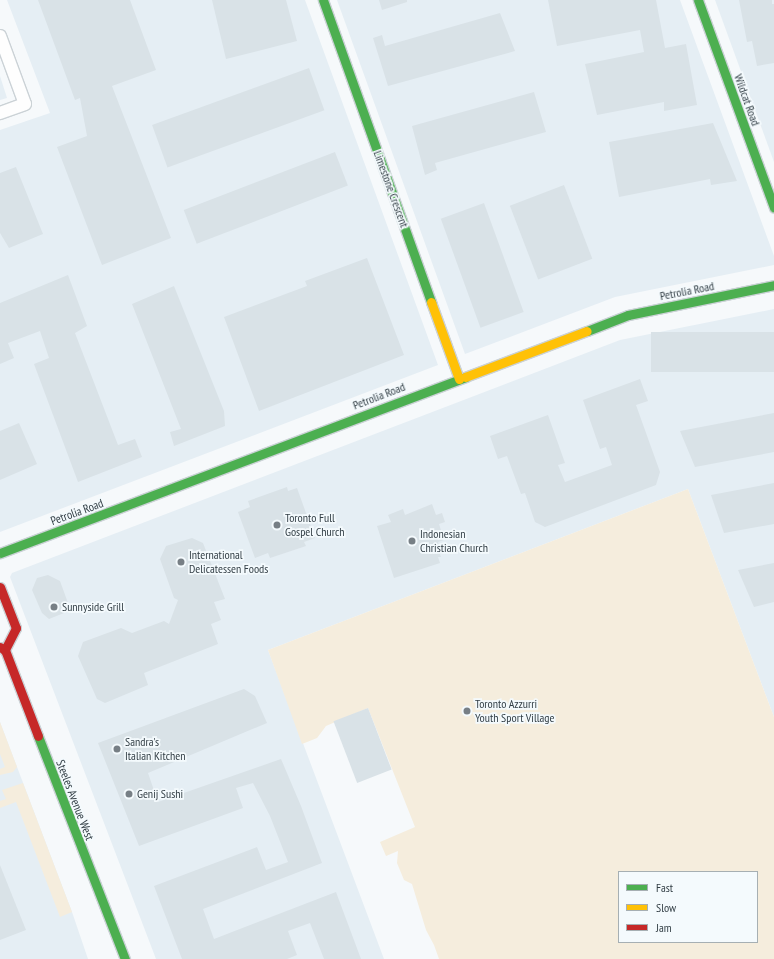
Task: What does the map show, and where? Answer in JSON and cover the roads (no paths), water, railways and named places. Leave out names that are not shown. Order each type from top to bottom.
[{"type":"street","name":"Limestone Crescent","points":[[323,0],[458,379]]},
{"type":"street","name":"Wildcat Road","points":[[698,0],[774,208]]},
{"type":"street","points":[[0,36],[25,104],[0,113]]},
{"type":"street","name":"Petrolia Road","points":[[0,553],[113,512],[628,315],[774,286]]},
{"type":"street","name":"Steeles Avenue West","points":[[0,587],[16,628],[3,648],[124,959]]},
{"type":"place","name":"Toronto Full Gospel Church","points":[[277,525]]},
{"type":"place","name":"Indonesian Christian Church","points":[[412,541]]},
{"type":"place","name":"International Delicatessen Foods","points":[[181,562]]},
{"type":"place","name":"Sunnyside Grill","points":[[54,607]]},
{"type":"place","name":"Toronto Azzurri Youth Sport Village","points":[[467,711]]},
{"type":"place","name":"Sandra's Italian Kitchen","points":[[117,749]]},
{"type":"place","name":"Genij Sushi","points":[[129,794]]}]
